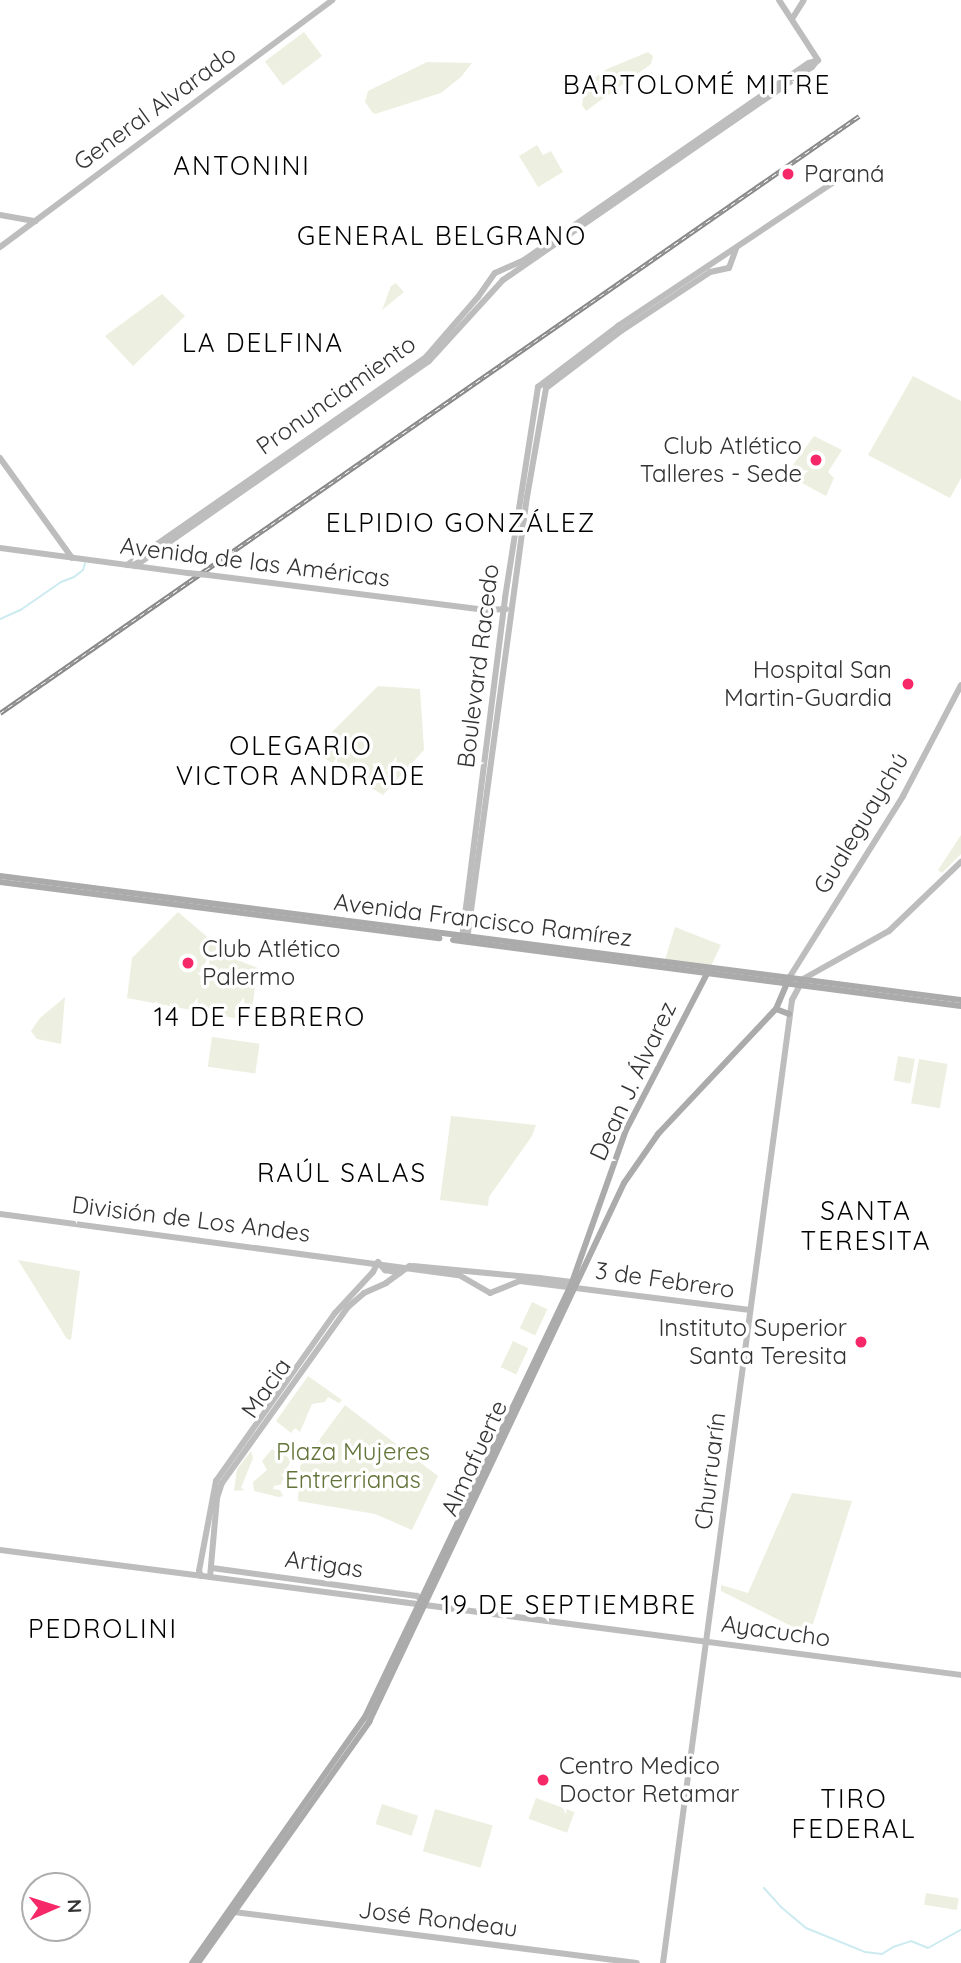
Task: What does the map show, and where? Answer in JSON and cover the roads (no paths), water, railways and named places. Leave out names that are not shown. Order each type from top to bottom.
[{"type":"main road","name":"Avenida Francisco Ramírez","points":[[0,876],[465,939]]},
{"type":"main road","name":"Avenida Francisco Ramírez","points":[[0,881],[788,981],[803,979],[961,1000]]},
{"type":"main road","name":"Dean J. Álvarez","points":[[573,1286],[626,1130],[709,970]]},
{"type":"main road","name":"Avenida Francisco Ramírez","points":[[788,981],[797,985],[961,1006]]},
{"type":"main road","name":"Almafuerte","points":[[191,1963],[361,1724],[421,1606],[422,1597],[624,1183],[654,1139],[776,1009],[788,981]]},
{"type":"main road","points":[[776,1009],[789,1014]]},
{"type":"main road","name":"Almafuerte","points":[[198,1963],[369,1722],[573,1286]]},
{"type":"street","name":"General Alvarado","points":[[0,247],[332,0]]},
{"type":"street","points":[[779,0],[807,44],[809,67]]},
{"type":"street","points":[[792,19],[804,0]]},
{"type":"street","name":"Pronunciamiento","points":[[127,565],[426,357],[495,273],[524,260],[809,67],[820,63],[807,44]]},
{"type":"street","name":"Pronunciamiento","points":[[135,566],[429,361],[503,280],[809,67]]},
{"type":"street","name":"Boulevard Racedo","points":[[465,939],[507,622],[505,610],[538,387],[618,326],[837,180]]},
{"type":"street","points":[[0,215],[35,221]]},
{"type":"street","points":[[723,268],[722,258],[731,262],[736,249]]},
{"type":"street","name":"Boulevard Racedo","points":[[505,610],[546,388],[621,331],[710,272],[729,268],[731,262]]},
{"type":"street","points":[[0,458],[72,558]]},
{"type":"street","name":"Avenida de las Américas","points":[[0,548],[505,610]]},
{"type":"street","points":[[149,568],[151,554]]},
{"type":"street","points":[[505,610],[507,622]]},
{"type":"street","name":"Gualeguaychú","points":[[788,981],[903,796],[961,685]]},
{"type":"street","points":[[797,985],[803,979],[889,931],[961,862]]},
{"type":"street","name":"Churruarín","points":[[663,1963],[789,1014],[797,985]]},
{"type":"street","name":"División de Los Andes","points":[[0,1214],[408,1266],[463,1276],[490,1293],[516,1282],[573,1286]]},
{"type":"street","name":"División de Los Andes","points":[[378,1262],[385,1270],[401,1273]]},
{"type":"street","name":"Macia","points":[[201,1576],[214,1485],[344,1301],[373,1272],[378,1262]]},
{"type":"street","name":"División de Los Andes","points":[[408,1266],[428,1265],[573,1286]]},
{"type":"street","name":"Macia","points":[[210,1577],[217,1498],[222,1483],[348,1307],[364,1293],[401,1273],[408,1266]]},
{"type":"street","name":"3 de Febrero","points":[[573,1286],[750,1310]]},
{"type":"street","points":[[0,1550],[201,1576]]},
{"type":"street","name":"Artigas","points":[[201,1564],[422,1597]]},
{"type":"street","name":"Artigas","points":[[201,1576],[421,1606]]},
{"type":"street","name":"Ayacucho","points":[[421,1606],[961,1675]]},
{"type":"street","name":"José Rondeau","points":[[234,1912],[637,1963]]},
{"type":"waterway","points":[[0,619],[22,609],[61,582],[74,577],[83,570],[85,563]]},
{"type":"waterway","points":[[764,1888],[806,1928],[865,1952],[882,1954],[911,1941],[928,1948],[961,1930]]},
{"type":"railway","points":[[0,713],[859,116]]},
{"type":"place","name":"Paraná","points":[[788,174]]},
{"type":"place","name":"Club Atlético Talleres - Sede","points":[[816,460]]},
{"type":"place","name":"Hospital San Martin-Guardia","points":[[908,684]]},
{"type":"place","name":"Club Atlético Palermo","points":[[188,963]]},
{"type":"place","name":"Instituto Superior Santa Teresita","points":[[861,1342]]},
{"type":"place","name":"Centro Medico Doctor Retamar","points":[[543,1780]]},
{"type":"district","name":"BARTOLOMÉ MITRE","points":[[697,85]]},
{"type":"district","name":"ANTONINI","points":[[242,166]]},
{"type":"district","name":"GENERAL BELGRANO","points":[[442,236]]},
{"type":"district","name":"LA DELFINA","points":[[263,343]]},
{"type":"district","name":"ELPIDIO GONZÁLEZ","points":[[461,523]]},
{"type":"district","name":"OLEGARIO VICTOR ANDRADE","points":[[301,761]]},
{"type":"district","name":"14 DE FEBRERO","points":[[260,1017]]},
{"type":"district","name":"RAÚL SALAS","points":[[342,1173]]},
{"type":"district","name":"SANTA TERESITA","points":[[866,1226]]},
{"type":"district","name":"19 DE SEPTIEMBRE","points":[[569,1605]]},
{"type":"district","name":"PEDROLINI","points":[[103,1629]]},
{"type":"district","name":"TIRO FEDERAL","points":[[854,1814]]},
{"type":"park label","name":"Plaza Mujeres Entrerrianas","points":[[353,1466]]}]
